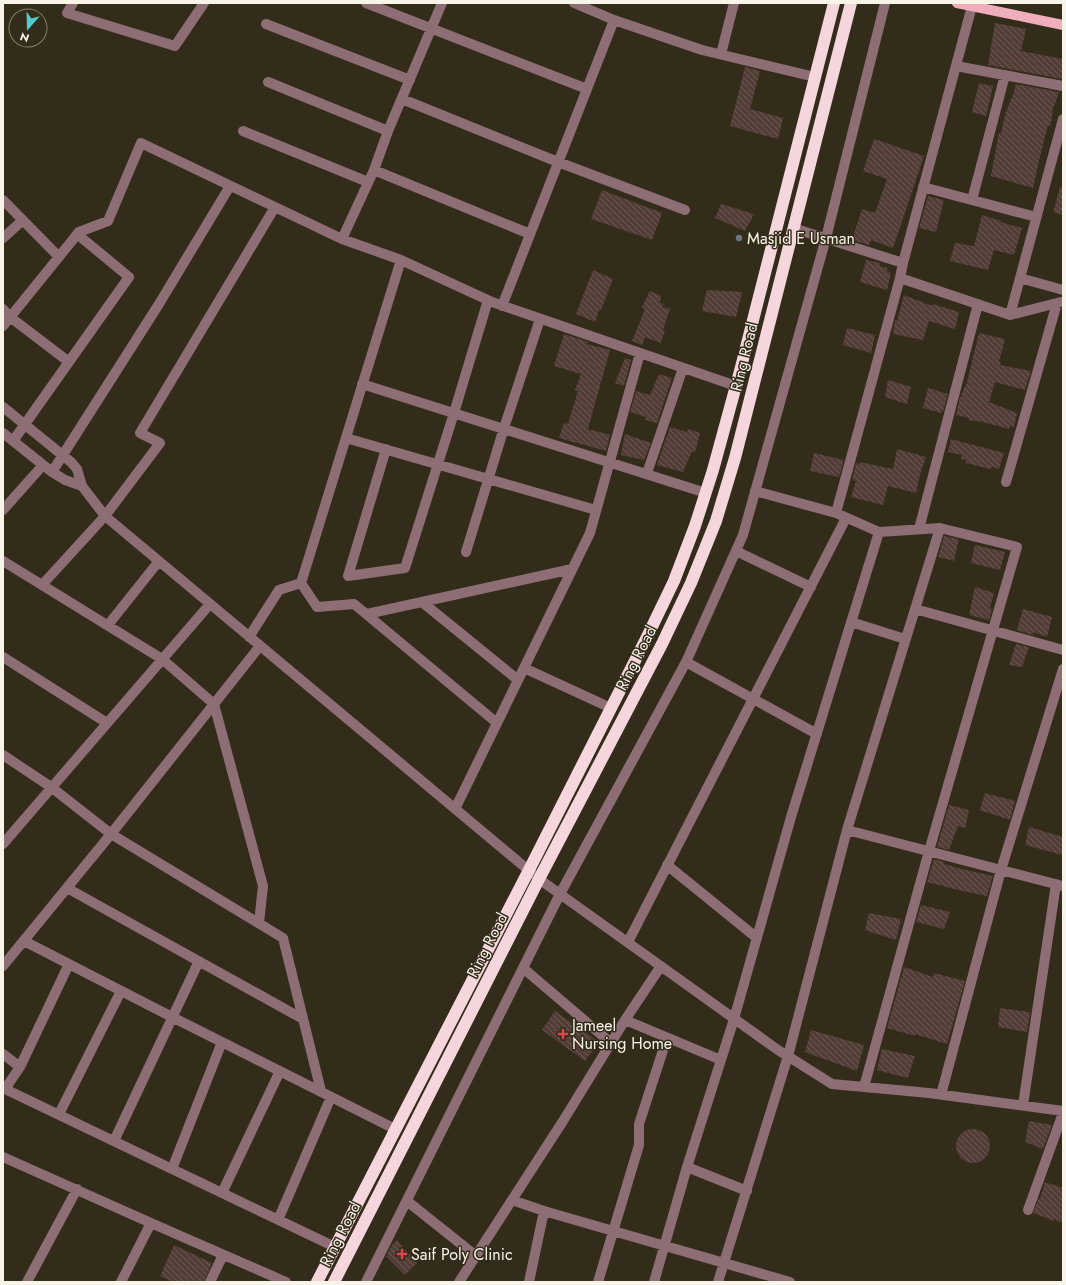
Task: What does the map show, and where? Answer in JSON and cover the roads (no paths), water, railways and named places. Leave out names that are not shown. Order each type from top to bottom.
[{"type":"highway","name":"Ring Road","points":[[317,1282],[645,642],[674,580],[695,526],[706,492],[736,386],[834,3]]},
{"type":"highway","name":"Ring Road","points":[[334,1282],[539,879],[662,644],[691,583],[716,521],[735,458],[851,3]]},
{"type":"main road","points":[[957,3],[979,6],[1063,25]]},
{"type":"street","points":[[73,3],[67,13],[175,46],[204,3]]},
{"type":"street","points":[[366,3],[587,89]]},
{"type":"street","points":[[342,239],[374,170],[388,131],[442,3]]},
{"type":"street","points":[[574,3],[614,20],[702,50],[815,77]]},
{"type":"street","points":[[721,54],[734,3]]},
{"type":"street","points":[[366,1282],[560,894],[686,662],[743,535],[826,238],[885,3]]},
{"type":"street","points":[[836,514],[956,66],[979,6]]},
{"type":"street","points":[[502,306],[614,20]]},
{"type":"street","points":[[266,24],[410,80]]},
{"type":"street","points":[[956,66],[1063,86]]},
{"type":"street","points":[[972,200],[1005,75]]},
{"type":"street","points":[[268,82],[388,131]]},
{"type":"street","points":[[402,99],[558,162],[685,210]]},
{"type":"street","points":[[1010,315],[1063,119]]},
{"type":"street","points":[[243,131],[368,182]]},
{"type":"street","points":[[3,326],[79,232],[108,221],[141,144],[342,239],[401,260],[502,306],[736,386]]},
{"type":"street","points":[[374,170],[530,234]]},
{"type":"street","points":[[52,472],[159,304],[230,186]]},
{"type":"street","points":[[924,187],[1036,217]]},
{"type":"street","points":[[3,200],[59,257]]},
{"type":"street","points":[[42,585],[105,516],[160,444],[140,433],[275,207]]},
{"type":"street","points":[[3,238],[23,220]]},
{"type":"street","points":[[793,228],[903,263]]},
{"type":"street","points":[[13,441],[129,278],[77,234]]},
{"type":"street","points":[[301,583],[401,260]]},
{"type":"street","points":[[900,278],[1010,315],[1060,303]]},
{"type":"street","points":[[1020,278],[1063,290]]},
{"type":"street","points":[[386,449],[348,576],[405,568],[488,300]]},
{"type":"street","points":[[1006,482],[1060,303]]},
{"type":"street","points":[[919,529],[978,304]]},
{"type":"street","points":[[3,309],[10,317],[69,362]]},
{"type":"street","points":[[466,552],[504,428],[540,319]]},
{"type":"street","points":[[455,809],[590,533],[640,353]]},
{"type":"street","points":[[647,473],[683,368]]},
{"type":"street","points":[[362,384],[706,492]]},
{"type":"street","points":[[3,407],[71,462],[76,469],[82,486],[105,516],[539,879],[788,1056],[832,1084],[941,1094],[1063,1112],[1028,1210]]},
{"type":"street","points":[[3,433],[52,472],[65,480],[82,486]]},
{"type":"street","points":[[346,438],[596,510]]},
{"type":"street","points":[[3,510],[43,465]]},
{"type":"street","points":[[755,491],[836,514],[879,532],[940,528],[1017,547],[929,851],[864,1087]]},
{"type":"street","points":[[628,942],[846,518]]},
{"type":"street","points":[[718,1282],[788,1056],[846,830],[940,528]]},
{"type":"street","points":[[654,1282],[687,1167],[734,1019],[791,817],[879,532]]},
{"type":"street","points":[[736,551],[811,587]]},
{"type":"street","points":[[3,561],[162,659],[214,704],[263,886],[259,923]]},
{"type":"street","points":[[108,625],[159,561]]},
{"type":"street","points":[[367,614],[572,569]]},
{"type":"street","points":[[301,583],[317,607],[354,604],[497,723]]},
{"type":"street","points":[[249,637],[279,590],[301,583]]},
{"type":"street","points":[[422,602],[518,680]]},
{"type":"street","points":[[3,844],[210,604]]},
{"type":"street","points":[[915,609],[992,632],[1063,650]]},
{"type":"street","points":[[851,622],[906,639]]},
{"type":"street","points":[[5,960],[24,941],[111,834],[260,646]]},
{"type":"street","points":[[3,657],[107,723]]},
{"type":"street","points":[[686,662],[817,734]]},
{"type":"street","points":[[524,668],[611,708]]},
{"type":"street","points":[[941,1094],[1001,870],[1063,669]]},
{"type":"street","points":[[3,755],[51,787],[111,834],[283,938],[321,1091]]},
{"type":"street","points":[[846,830],[1059,885],[1023,1105]]},
{"type":"street","points":[[667,865],[757,938]]},
{"type":"street","points":[[67,888],[303,1019]]},
{"type":"street","points":[[24,941],[396,1129]]},
{"type":"street","points":[[114,1141],[199,961]]},
{"type":"street","points":[[69,964],[20,1068],[4,1090],[59,1114],[335,1247]]},
{"type":"street","points":[[459,1282],[563,1121],[625,1020],[661,966]]},
{"type":"street","points":[[523,968],[611,1043]]},
{"type":"street","points":[[59,1114],[121,991]]},
{"type":"street","points":[[625,1020],[721,1060]]},
{"type":"street","points":[[598,1282],[639,1145],[639,1124],[667,1038]]},
{"type":"street","points":[[172,1169],[222,1042]]},
{"type":"street","points":[[3,1054],[20,1068]]},
{"type":"street","points":[[222,1193],[280,1071]]},
{"type":"street","points":[[278,1220],[332,1097]]},
{"type":"street","points":[[3,1157],[286,1282]]},
{"type":"street","points":[[687,1167],[746,1191]]},
{"type":"street","points":[[27,1282],[77,1189]]},
{"type":"street","points":[[407,1200],[476,1256]]},
{"type":"street","points":[[512,1200],[544,1211],[790,1282]]},
{"type":"street","points":[[529,1282],[544,1211]]},
{"type":"street","points":[[121,1282],[151,1223]]},
{"type":"street","points":[[210,1282],[223,1255]]},
{"type":"place","name":"Masjid E Usman","points":[[739,238]]},
{"type":"place","name":"Jameel Nursing Home","points":[[563,1034]]},
{"type":"place","name":"Saif Poly Clinic","points":[[402,1254]]}]
